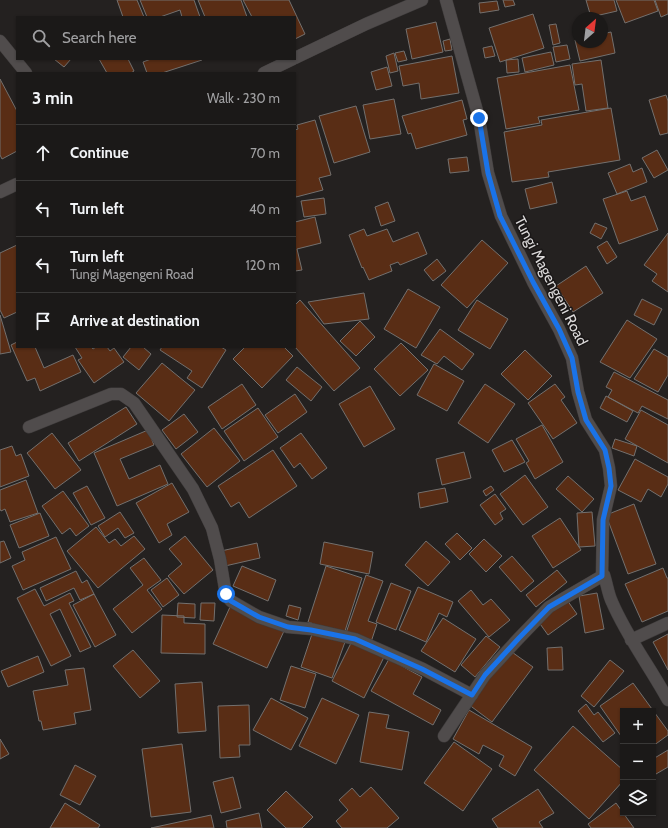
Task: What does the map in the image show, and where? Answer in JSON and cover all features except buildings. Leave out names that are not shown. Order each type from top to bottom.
[{"type":"street","points":[[296,58],[366,24],[422,0]]},
{"type":"street","name":"Tungi Magengeni Road","points":[[446,0],[479,118],[488,173],[500,216],[533,282],[559,329],[572,358],[578,392],[586,420],[605,450],[611,486],[603,520],[602,576],[604,575],[611,601],[631,640],[668,700]]},
{"type":"street","points":[[0,41],[25,72]]},
{"type":"street","points":[[266,72],[292,60]]},
{"type":"street","points":[[0,192],[16,184]]},
{"type":"street","points":[[29,427],[111,394],[121,394],[134,403],[192,489],[212,528],[220,559],[226,594],[231,601],[259,617],[288,627],[355,639],[422,669],[472,695]]},
{"type":"street","points":[[444,736],[485,675],[549,607],[602,576]]},
{"type":"street","points":[[631,640],[668,623]]},
{"type":"route","points":[[226,594],[231,601],[259,617],[288,627],[355,639],[398,657],[472,695],[485,675],[549,607],[602,576],[603,520],[611,486],[605,450],[586,420],[578,392],[572,358],[559,329],[533,282],[500,216],[488,173],[479,118]]}]
